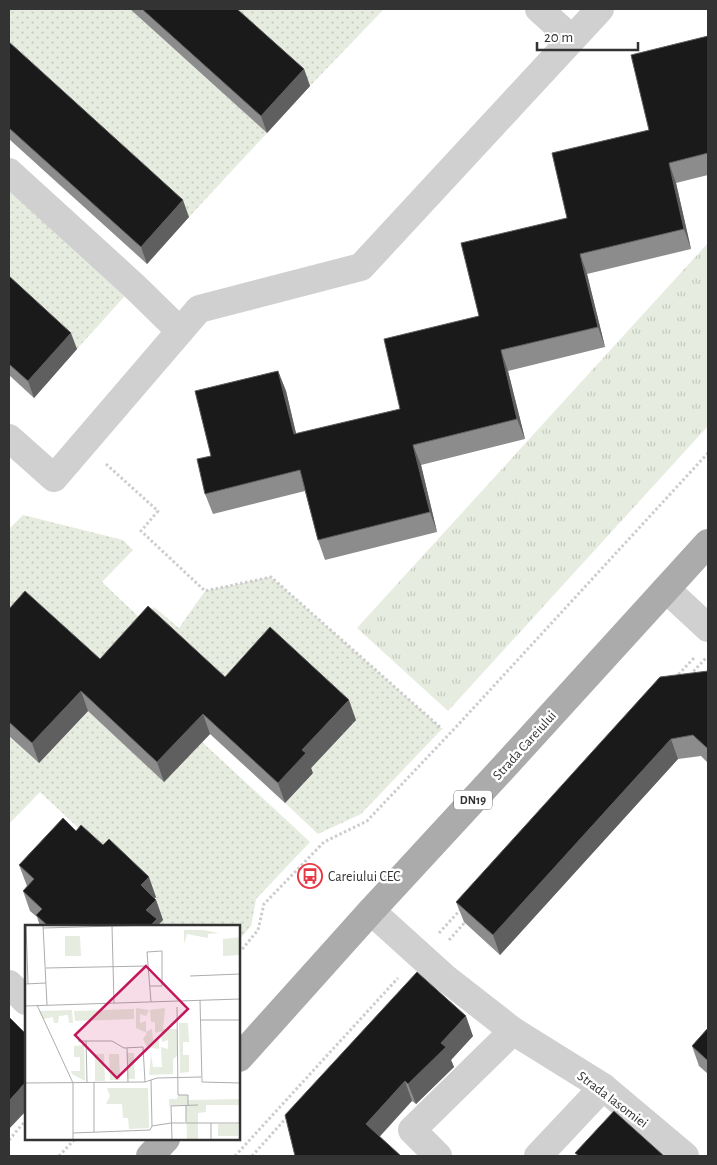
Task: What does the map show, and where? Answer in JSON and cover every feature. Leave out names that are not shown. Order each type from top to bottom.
[{"type":"main road","name":"Strada Careiului","points":[[240,1057],[708,543]]},
{"type":"main road","points":[[150,1156],[165,1140]]},
{"type":"street","points":[[539,9],[572,39]]},
{"type":"street","points":[[9,438],[54,478],[199,309],[361,266],[600,9]]},
{"type":"street","points":[[9,172],[134,286],[180,331]]},
{"type":"street","points":[[666,589],[708,628]]},
{"type":"street","name":"Strada Iasomiei","points":[[371,911],[444,977],[514,1031],[603,1087],[684,1156]]},
{"type":"street","points":[[9,984],[25,1000]]},
{"type":"street","points":[[438,1156],[412,1130],[514,1031]]},
{"type":"street","points":[[538,1156],[603,1087]]},
{"type":"path","points":[[84,443],[158,511],[141,531],[205,591],[271,577],[442,729]]},
{"type":"path","points":[[240,952],[258,930],[264,904],[324,842],[367,821],[708,453]]},
{"type":"path","points":[[688,678],[708,656]]},
{"type":"path","points":[[675,678],[695,657]]},
{"type":"path","points":[[423,959],[466,904]]},
{"type":"path","points":[[234,1156],[423,959],[468,919]]},
{"type":"path","points":[[252,1156],[291,1113]]},
{"type":"path","points":[[9,1140],[25,1121]]},
{"type":"path","points":[[59,1156],[74,1140]]},
{"type":"green space","points":[[9,9],[130,9],[267,133],[189,217],[9,54]]},
{"type":"green space","points":[[225,9],[384,9],[310,86]]},
{"type":"green space","points":[[9,172],[134,286],[77,349],[9,287]]},
{"type":"green space","points":[[708,243],[708,426],[448,711],[357,628]]},
{"type":"green space","points":[[23,515],[123,540],[133,550],[102,582],[142,620],[154,607],[179,628],[205,591],[271,577],[442,729],[361,814],[318,834],[285,803],[313,773],[250,677],[131,701],[9,636],[9,529]]},
{"type":"green space","points":[[70,694],[200,740],[310,842],[256,899],[251,926],[240,939],[240,925],[156,925],[116,859],[40,792],[9,824],[9,736],[39,763]]},
{"type":"building","points":[[142,9],[237,9],[304,69],[261,116]]},
{"type":"building","points":[[708,36],[708,153],[669,163],[684,229],[580,254],[598,327],[501,350],[517,419],[413,445],[430,512],[318,540],[300,470],[205,494],[197,459],[211,456],[195,391],[278,371],[294,434],[400,409],[384,339],[479,316],[461,243],[567,218],[552,153],[649,130],[631,55]]},
{"type":"building","points":[[9,42],[183,200],[141,247],[9,128]]},
{"type":"building","points":[[9,276],[71,333],[28,381],[9,364]]},
{"type":"building","points":[[25,591],[100,659],[148,606],[225,677],[270,627],[349,700],[302,750],[306,753],[278,783],[203,714],[157,762],[81,691],[32,743],[9,722],[9,609]]},
{"type":"building","points":[[708,671],[708,749],[693,735],[671,739],[493,935],[456,902],[660,677]]},
{"type":"building","points":[[63,818],[76,831],[81,825],[103,845],[109,839],[149,877],[141,885],[156,900],[146,910],[157,919],[151,925],[47,925],[36,915],[42,909],[23,891],[34,879],[19,865]]},
{"type":"building","points":[[417,972],[466,1016],[441,1043],[446,1047],[408,1084],[405,1081],[366,1124],[401,1156],[295,1156],[285,1115]]},
{"type":"building","points":[[9,1017],[25,1033],[25,1083],[9,1101]]},
{"type":"building","points":[[708,1028],[708,1061],[692,1046]]},
{"type":"building","points":[[614,1111],[664,1156],[579,1156],[575,1153]]},
{"type":"place","name":"Careiului CEC","points":[[310,876]]}]
